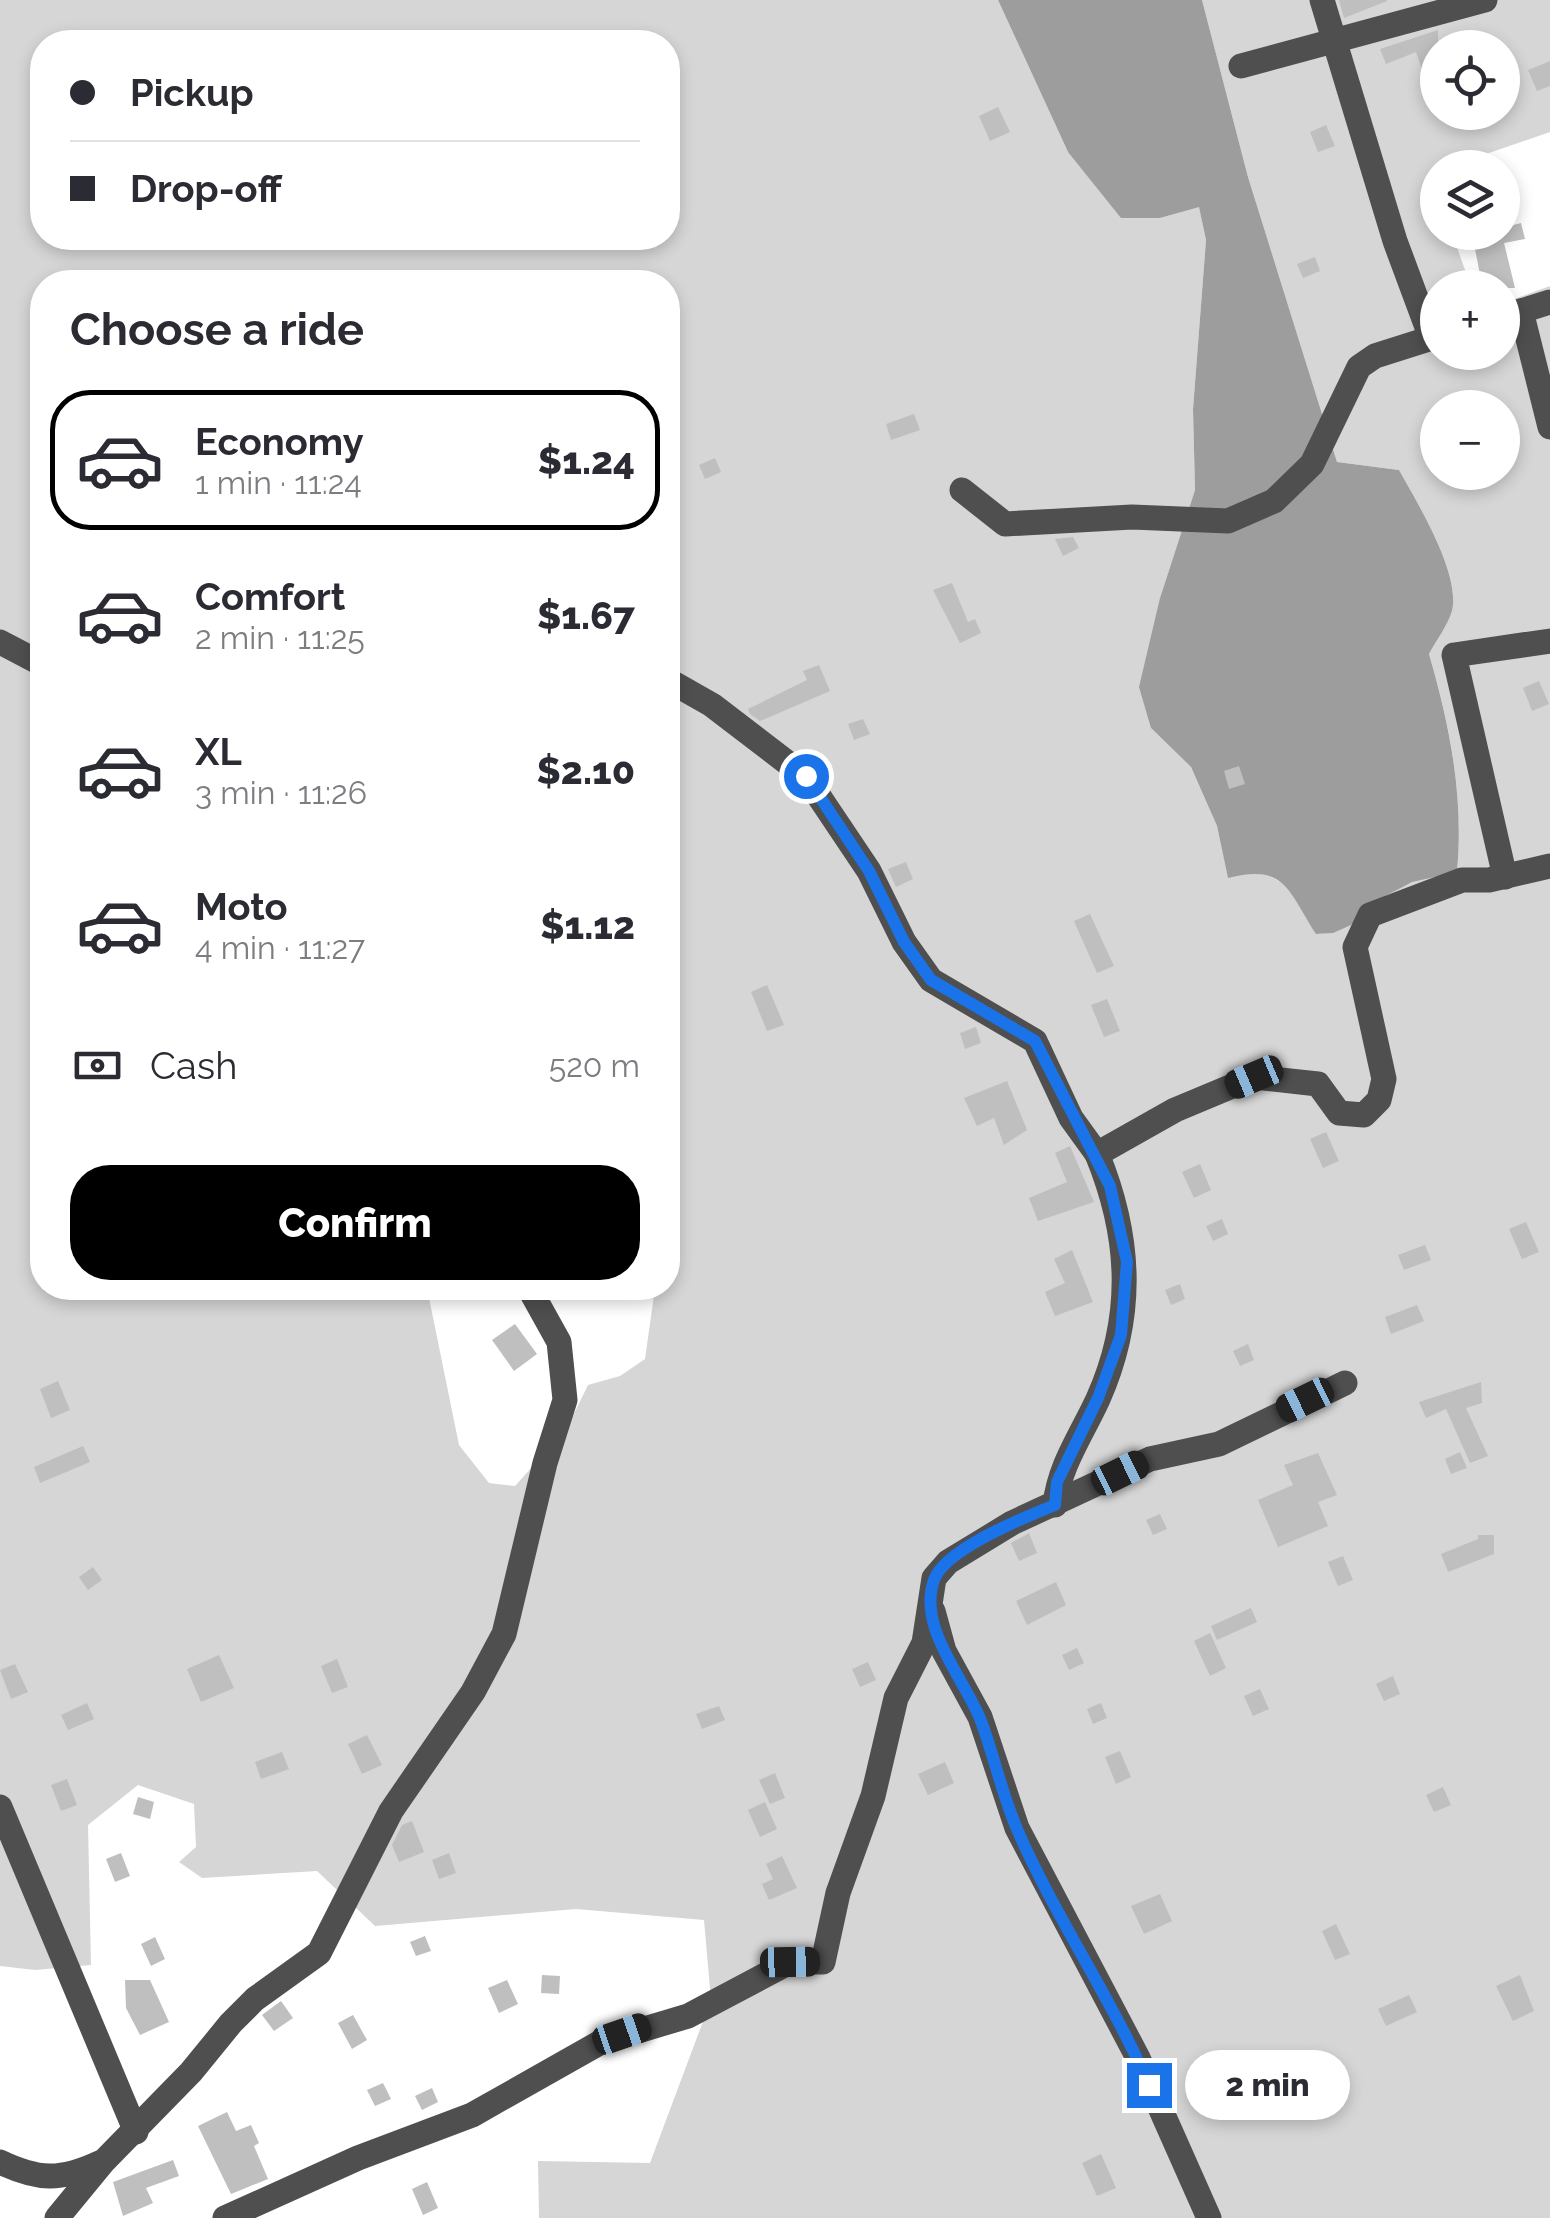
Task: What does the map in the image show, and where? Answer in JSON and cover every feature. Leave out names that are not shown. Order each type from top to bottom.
[{"type":"street","points":[[1322,0],[1395,241],[1420,303]]},
{"type":"street","points":[[1241,66],[1485,0]]},
{"type":"street","points":[[1520,311],[1550,302]]},
{"type":"street","points":[[1520,338],[1550,426]]},
{"type":"street","points":[[962,490],[1005,524],[1132,517],[1228,521],[1274,501],[1312,464],[1359,367],[1375,356],[1420,342]]},
{"type":"street","points":[[1506,877],[1454,655],[1550,641]]},
{"type":"street","points":[[0,642],[30,658]]},
{"type":"street","points":[[680,687],[712,704],[806,776],[869,871],[904,942],[931,980],[1035,1041],[1072,1118],[1098,1154],[1110,1186],[1127,1262],[1125,1304],[1121,1335],[1098,1398],[1057,1482],[1055,1505]]},
{"type":"street","points":[[1098,1154],[1176,1110],[1254,1077],[1318,1084],[1340,1113],[1364,1115],[1378,1100],[1384,1080],[1355,947],[1370,915],[1462,880],[1506,877],[1550,866]]},
{"type":"street","points":[[57,2218],[103,2162],[136,2132],[255,1999],[319,1953],[391,1811],[473,1692],[504,1634],[545,1464],[565,1400],[559,1342],[536,1300]]},
{"type":"street","points":[[225,2218],[358,2158],[472,2114],[601,2042],[688,2016],[790,1962],[823,1962],[838,1894],[874,1796],[896,1698],[924,1644],[934,1578],[948,1562],[1012,1523],[1150,1458],[1218,1444],[1345,1383]]},
{"type":"street","points":[[931,1606],[944,1651],[980,1717],[1017,1828],[1138,2058],[1209,2218]]},
{"type":"street","points":[[0,1807],[136,2132]]},
{"type":"street","points":[[0,2162],[34,2178],[53,2178],[103,2162]]},
{"type":"shaded area","points":[[0,0],[998,0],[1068,152],[1160,218],[1199,206],[1206,240],[1193,409],[1195,490],[1160,598],[1151,728],[1191,767],[1217,826],[1228,877],[1262,874],[1274,878],[1291,894],[1317,934],[1354,921],[1411,882],[1457,872],[1459,816],[1454,761],[1429,654],[1450,616],[1453,596],[1436,539],[1399,470],[1337,462],[1248,177],[1202,0],[1550,0],[1550,132],[1498,150],[1420,150],[1420,250],[1458,250],[1465,270],[1420,270],[1420,370],[1520,370],[1520,297],[1550,286],[1550,2218],[539,2218],[538,2161],[650,2163],[711,2000],[704,1920],[576,1909],[375,1926],[317,1871],[202,1878],[179,1862],[196,1847],[194,1804],[138,1785],[88,1825],[91,1965],[35,1970],[0,1966]]},
{"type":"shaded area","points":[[998,0],[1202,0],[1248,177],[1337,462],[1399,470],[1444,559],[1453,596],[1452,611],[1429,654],[1454,762],[1459,816],[1457,872],[1412,882],[1374,902],[1351,925],[1333,933],[1316,934],[1291,893],[1274,878],[1247,874],[1228,878],[1217,826],[1191,767],[1151,728],[1139,687],[1160,598],[1195,490],[1193,409],[1206,240],[1199,207],[1160,218],[1121,218],[1068,152]]},
{"type":"building","points":[[1339,0],[1387,0],[1387,1],[1344,18]]},
{"type":"building","points":[[1420,36],[1420,64],[1416,52],[1386,64],[1380,49]]},
{"type":"building","points":[[1550,61],[1550,86],[1537,91],[1528,70]]},
{"type":"building","points":[[998,107],[1010,132],[990,141],[979,116]]},
{"type":"building","points":[[1326,125],[1335,146],[1318,152],[1310,132]]},
{"type":"building","points":[[1475,250],[1506,250],[1511,270],[1479,270]]},
{"type":"building","points":[[1315,257],[1320,271],[1303,278],[1297,264]]},
{"type":"building","points":[[914,414],[920,430],[891,440],[886,424]]},
{"type":"building","points":[[715,458],[721,472],[705,479],[699,465]]},
{"type":"building","points":[[1073,537],[1079,548],[1063,556],[1055,539]]},
{"type":"building","points":[[952,583],[968,622],[975,619],[981,633],[960,643],[933,590]]},
{"type":"building","points":[[819,665],[830,691],[760,721],[750,714],[748,709],[807,680],[803,671]]},
{"type":"building","points":[[1539,681],[1549,704],[1532,711],[1523,688]]},
{"type":"building","points":[[863,719],[870,734],[854,740],[848,724]]},
{"type":"building","points":[[1239,766],[1245,784],[1229,789],[1224,771]]},
{"type":"building","points":[[906,862],[913,879],[896,887],[888,869]]},
{"type":"building","points":[[1090,914],[1114,966],[1097,973],[1074,921]]},
{"type":"building","points":[[767,985],[784,1025],[767,1031],[751,992]]},
{"type":"building","points":[[1107,999],[1120,1031],[1104,1037],[1091,1005]]},
{"type":"building","points":[[976,1027],[981,1043],[965,1049],[960,1033]]},
{"type":"building","points":[[1007,1081],[1027,1130],[1004,1145],[994,1118],[977,1126],[964,1098]]},
{"type":"building","points":[[1326,1132],[1339,1161],[1323,1168],[1310,1139]]},
{"type":"building","points":[[1070,1146],[1094,1202],[1038,1221],[1029,1198],[1067,1182],[1055,1153]]},
{"type":"building","points":[[1200,1164],[1211,1190],[1194,1198],[1182,1172]]},
{"type":"building","points":[[1222,1219],[1228,1234],[1213,1241],[1206,1226]]},
{"type":"building","points":[[1526,1222],[1539,1252],[1522,1259],[1509,1229]]},
{"type":"building","points":[[1425,1245],[1431,1260],[1404,1270],[1398,1255]]},
{"type":"building","points":[[1072,1250],[1093,1302],[1055,1316],[1045,1292],[1065,1283],[1054,1259]]},
{"type":"building","points":[[1180,1284],[1185,1299],[1171,1305],[1165,1290]]},
{"type":"building","points":[[1417,1305],[1424,1321],[1391,1334],[1385,1317]]},
{"type":"building","points":[[515,1324],[537,1354],[514,1371],[492,1340]]},
{"type":"building","points":[[1248,1344],[1254,1360],[1240,1366],[1233,1351]]},
{"type":"building","points":[[58,1381],[70,1410],[51,1418],[40,1389]]},
{"type":"building","points":[[1481,1382],[1482,1403],[1466,1408],[1488,1456],[1470,1463],[1446,1409],[1426,1418],[1419,1402]]},
{"type":"building","points":[[83,1446],[90,1462],[40,1483],[34,1467]]},
{"type":"building","points":[[1460,1452],[1467,1468],[1451,1474],[1445,1459]]},
{"type":"building","points":[[1318,1453],[1337,1495],[1318,1502],[1328,1526],[1278,1547],[1258,1500],[1293,1485],[1284,1465]]},
{"type":"building","points":[[1160,1514],[1167,1529],[1153,1535],[1146,1520]]},
{"type":"building","points":[[1029,1533],[1037,1553],[1019,1561],[1011,1543]]},
{"type":"building","points":[[1478,1535],[1494,1535],[1494,1554],[1448,1572],[1441,1554],[1478,1539]]},
{"type":"building","points":[[1343,1556],[1353,1580],[1338,1586],[1328,1562]]},
{"type":"building","points":[[93,1567],[102,1580],[88,1590],[79,1577]]},
{"type":"building","points":[[1056,1582],[1066,1605],[1027,1625],[1016,1601]]},
{"type":"building","points":[[1251,1608],[1257,1622],[1217,1640],[1211,1626]]},
{"type":"building","points":[[1210,1633],[1226,1668],[1210,1676],[1194,1641]]},
{"type":"building","points":[[1077,1648],[1084,1663],[1069,1670],[1062,1655]]},
{"type":"building","points":[[219,1655],[234,1688],[201,1702],[187,1669]]},
{"type":"building","points":[[337,1659],[348,1687],[332,1693],[321,1666]]},
{"type":"building","points":[[868,1662],[876,1680],[860,1687],[852,1669]]},
{"type":"building","points":[[15,1664],[28,1692],[11,1699],[0,1670]]},
{"type":"building","points":[[1393,1676],[1400,1694],[1384,1701],[1376,1684]]},
{"type":"building","points":[[1260,1689],[1269,1709],[1253,1716],[1244,1696]]},
{"type":"building","points":[[87,1703],[94,1719],[68,1730],[61,1715]]},
{"type":"building","points":[[1101,1703],[1107,1718],[1093,1724],[1087,1709]]},
{"type":"building","points":[[719,1706],[725,1720],[702,1729],[696,1714]]},
{"type":"building","points":[[367,1735],[382,1765],[362,1774],[348,1744]]},
{"type":"building","points":[[1120,1751],[1131,1777],[1116,1784],[1105,1757]]},
{"type":"building","points":[[282,1752],[289,1769],[261,1779],[255,1762]]},
{"type":"building","points":[[945,1762],[954,1783],[928,1795],[918,1774]]},
{"type":"building","points":[[775,1773],[785,1798],[770,1804],[759,1780]]},
{"type":"building","points":[[67,1779],[77,1805],[61,1811],[51,1785]]},
{"type":"building","points":[[1443,1787],[1451,1805],[1434,1812],[1426,1795]]},
{"type":"building","points":[[138,1797],[154,1802],[150,1819],[133,1814]]},
{"type":"building","points":[[765,1802],[777,1829],[760,1837],[748,1810]]},
{"type":"building","points":[[412,1821],[424,1852],[399,1862],[392,1845],[402,1825]]},
{"type":"building","points":[[121,1853],[130,1876],[115,1882],[106,1859]]},
{"type":"building","points":[[449,1853],[456,1873],[439,1879],[432,1860]]},
{"type":"building","points":[[782,1856],[797,1888],[769,1900],[762,1884],[773,1879],[766,1864]]},
{"type":"building","points":[[1160,1894],[1172,1921],[1144,1934],[1131,1906]]},
{"type":"building","points":[[1336,1924],[1350,1954],[1335,1960],[1322,1931]]},
{"type":"building","points":[[425,1936],[431,1951],[416,1956],[410,1942]]},
{"type":"building","points":[[155,1937],[165,1959],[151,1966],[141,1944]]},
{"type":"building","points":[[542,1975],[560,1976],[559,1994],[541,1993]]},
{"type":"building","points":[[1520,1975],[1534,2011],[1513,2021],[1496,1986]]},
{"type":"building","points":[[125,1980],[150,1980],[169,2022],[140,2035],[126,2008]]},
{"type":"building","points":[[507,1980],[518,2004],[499,2013],[488,1988]]},
{"type":"building","points":[[1409,1995],[1417,2012],[1386,2026],[1378,2009]]},
{"type":"building","points":[[281,2001],[293,2018],[274,2031],[262,2015]]},
{"type":"building","points":[[353,2015],[367,2040],[352,2049],[338,2023]]},
{"type":"building","points":[[383,2083],[391,2099],[375,2106],[367,2090]]},
{"type":"building","points":[[432,2088],[438,2102],[422,2110],[415,2096]]},
{"type":"building","points":[[227,2112],[236,2131],[251,2125],[259,2143],[254,2146],[268,2179],[231,2194],[198,2126]]},
{"type":"building","points":[[1101,2154],[1116,2188],[1097,2196],[1082,2163]]},
{"type":"building","points":[[173,2160],[179,2176],[146,2188],[153,2203],[123,2216],[113,2182]]},
{"type":"building","points":[[427,2182],[438,2208],[423,2215],[412,2189]]},
{"type":"route","points":[[806,776],[869,871],[904,942],[931,980],[967,1005],[1035,1041],[1072,1118],[1098,1154],[1110,1186],[1127,1262],[1121,1335],[1098,1398],[1057,1482],[1055,1505],[1012,1523],[948,1562],[934,1578],[931,1606],[944,1651],[980,1717],[1017,1828],[1149,2085]]}]
